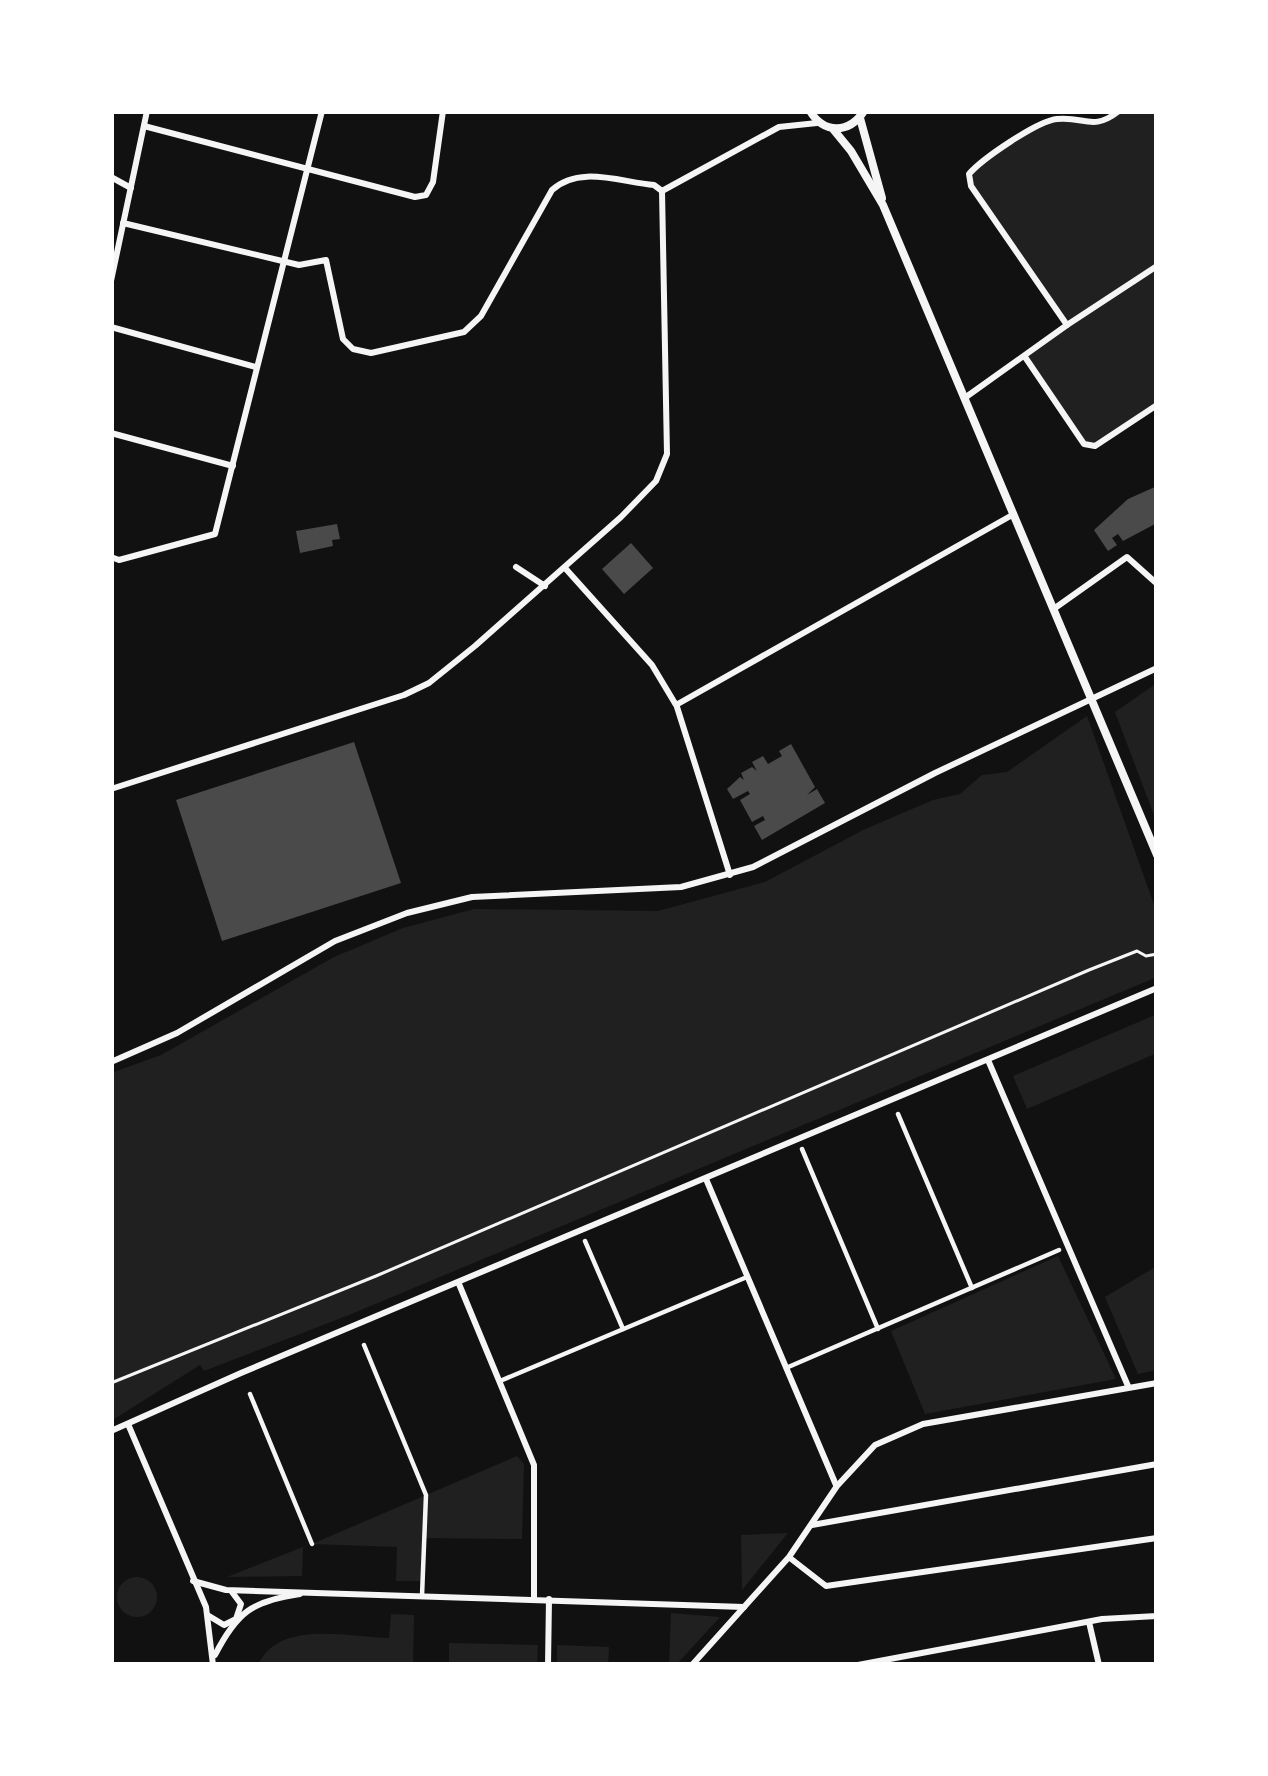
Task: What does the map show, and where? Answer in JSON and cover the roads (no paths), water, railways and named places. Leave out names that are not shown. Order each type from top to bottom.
[{"type":"main road","points":[[810,111],[817,123],[832,129],[851,151],[884,205],[1157,855]]},
{"type":"main road","points":[[832,129],[848,127],[862,114],[884,205]]},
{"type":"street","points":[[111,281],[147,111]]},
{"type":"street","points":[[111,557],[118,560],[215,534],[322,111]]},
{"type":"street","points":[[144,126],[416,196],[426,194],[433,182],[442,111]]},
{"type":"street","points":[[1067,325],[971,186],[969,174],[1042,123],[1058,118],[1101,123],[1119,111]]},
{"type":"street","points":[[662,191],[779,127],[817,123]]},
{"type":"street","points":[[111,789],[429,683],[545,586],[656,481],[667,454],[662,191],[655,185],[580,175],[563,179],[552,190],[481,316],[464,332],[371,353],[353,350],[343,339],[326,260],[299,265],[123,223]]},
{"type":"street","points":[[111,177],[131,188]]},
{"type":"street","points":[[966,397],[1157,266]]},
{"type":"street","points":[[111,327],[256,367]]},
{"type":"street","points":[[1025,356],[1084,445],[1095,446],[1157,405]]},
{"type":"street","points":[[111,434],[233,466]]},
{"type":"street","points":[[676,705],[1015,514]]},
{"type":"street","points":[[1055,608],[1127,557],[1155,582]]},
{"type":"street","points":[[516,567],[545,586]]},
{"type":"street","points":[[565,568],[652,665],[676,705],[730,875]]},
{"type":"street","points":[[111,1062],[176,1033],[335,941],[407,913],[472,897],[637,892],[730,875],[780,855],[935,773],[1157,668]]},
{"type":"street","points":[[111,1431],[1157,988]]},
{"type":"street","points":[[988,1060],[1128,1386]]},
{"type":"street","points":[[898,1114],[972,1288]]},
{"type":"street","points":[[802,1149],[878,1329]]},
{"type":"street","points":[[706,1179],[837,1486]]},
{"type":"street","points":[[585,1241],[622,1329]]},
{"type":"street","points":[[786,1368],[1059,1250]]},
{"type":"street","points":[[500,1381],[747,1277]]},
{"type":"street","points":[[459,1284],[537,1479],[534,1599]]},
{"type":"street","points":[[364,1345],[426,1496],[422,1596]]},
{"type":"street","points":[[692,1665],[789,1558],[837,1486],[875,1445],[906,1429],[1157,1383]]},
{"type":"street","points":[[250,1394],[312,1544]]},
{"type":"street","points":[[128,1424],[206,1610],[213,1662]]},
{"type":"street","points":[[812,1525],[1157,1464]]},
{"type":"street","points":[[789,1558],[826,1586],[1157,1538]]},
{"type":"street","points":[[193,1581],[236,1594],[241,1604],[213,1662]]},
{"type":"street","points":[[206,1610],[210,1596],[226,1590],[744,1607]]},
{"type":"street","points":[[206,1610],[224,1625],[265,1599],[309,1592]]},
{"type":"street","points":[[548,1665],[550,1599]]},
{"type":"street","points":[[858,1665],[1088,1622],[1157,1616]]},
{"type":"street","points":[[1088,1622],[1099,1665]]}]
